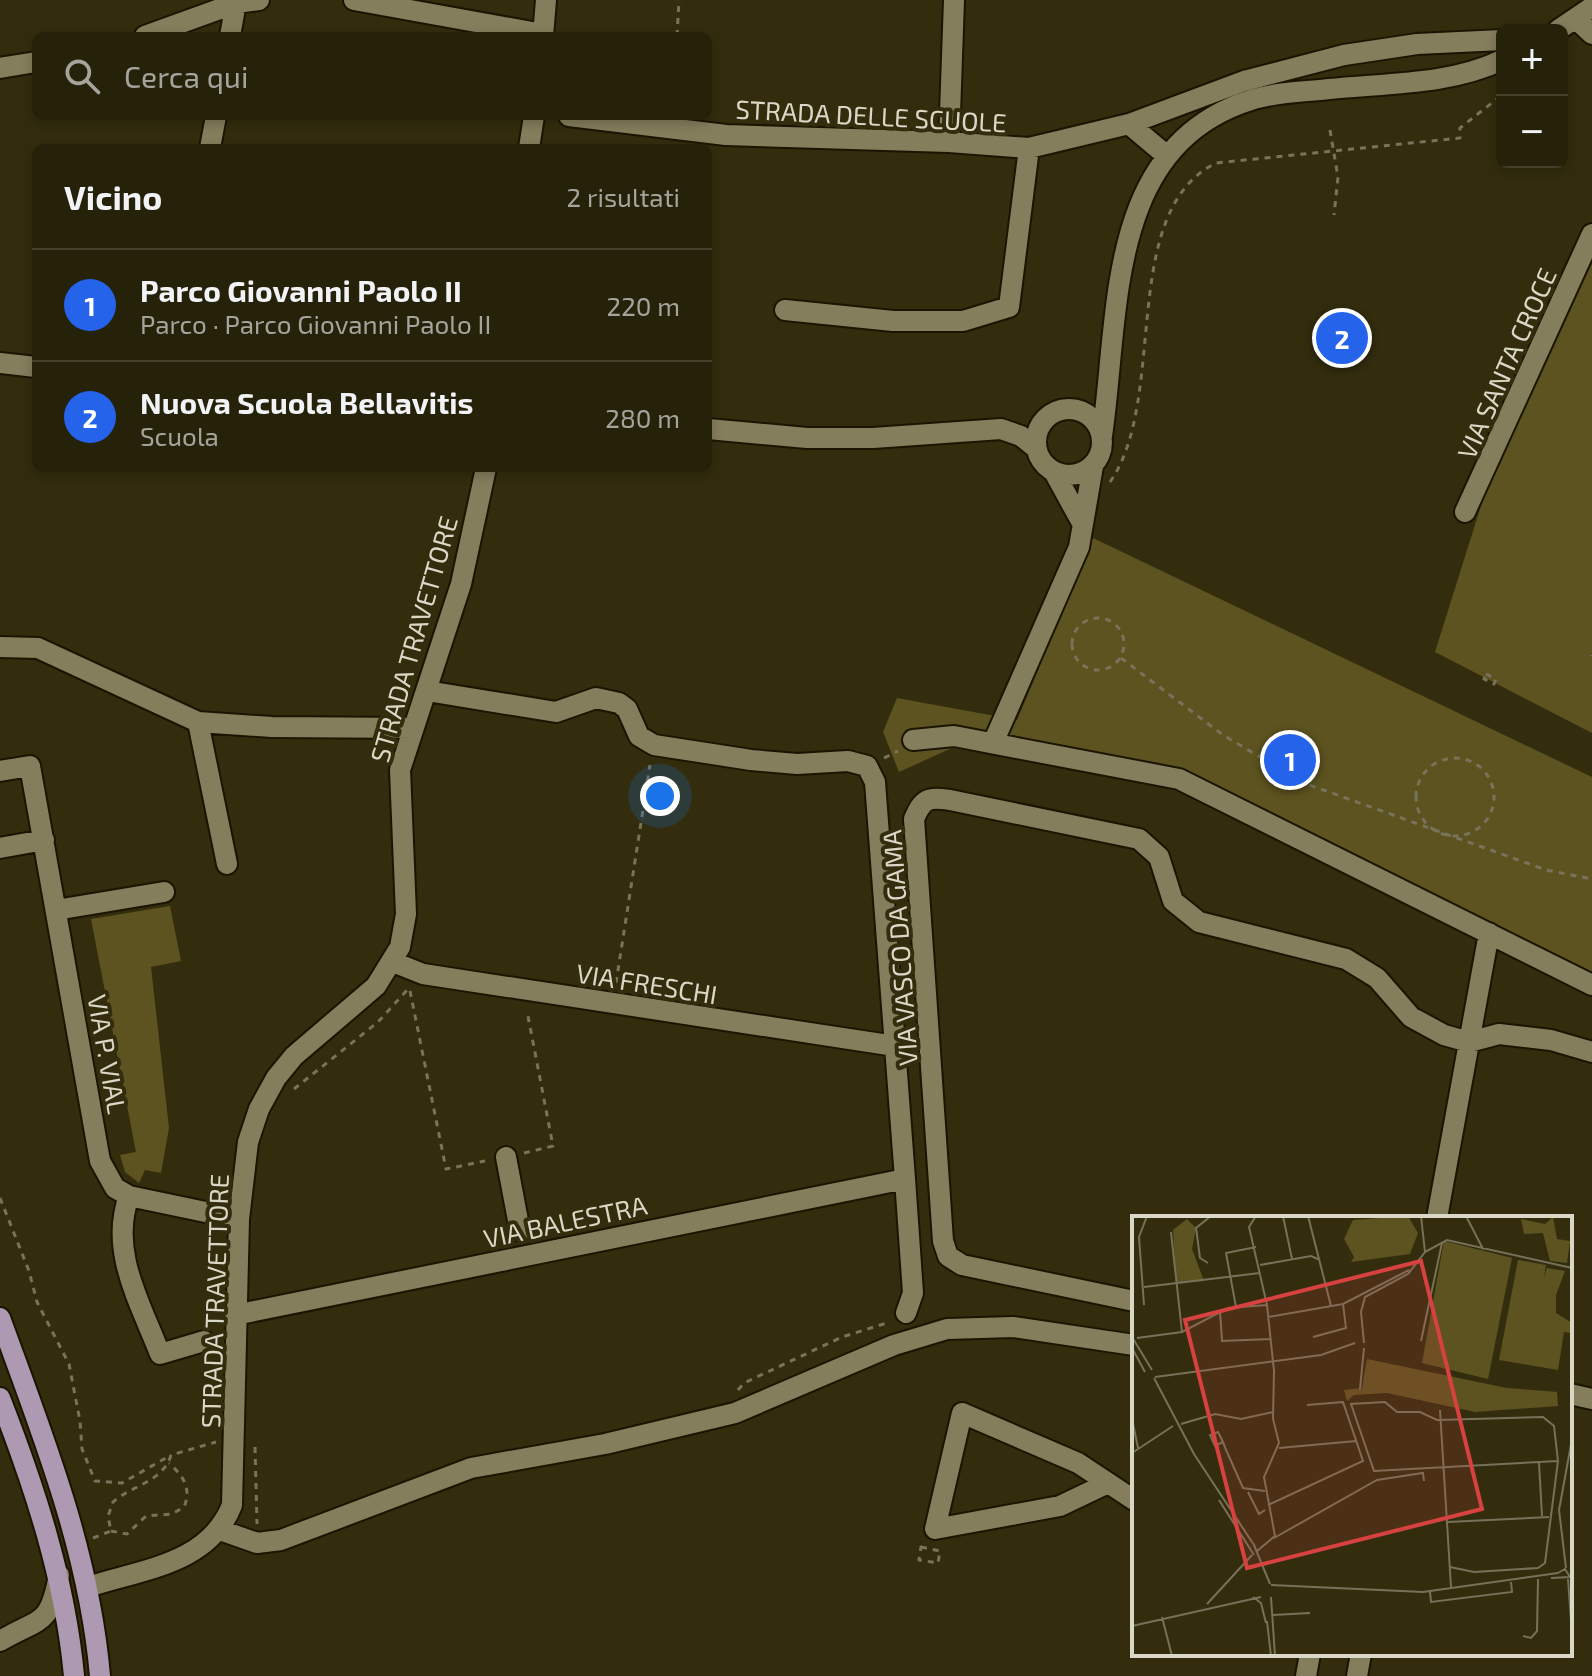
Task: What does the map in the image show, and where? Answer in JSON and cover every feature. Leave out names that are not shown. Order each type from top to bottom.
[{"type":"main road","points":[[0,1318],[66,1499],[88,1587],[100,1676]]},
{"type":"main road","points":[[0,1398],[37,1497],[59,1575],[74,1676]]},
{"type":"street","points":[[156,32],[236,3],[259,0]]},
{"type":"street","points":[[354,0],[527,32]]},
{"type":"street","points":[[543,32],[546,0]]},
{"type":"street","points":[[949,142],[954,0]]},
{"type":"street","points":[[231,32],[236,3]]},
{"type":"street","points":[[1567,24],[1584,13],[1592,34]]},
{"type":"street","name":"STRADA DELLE SCUOLE","points":[[602,120],[726,135],[949,142],[1029,148],[1129,124],[1231,85],[1333,58],[1417,44],[1496,40]]},
{"type":"street","points":[[1333,58],[1344,68],[1350,87]]},
{"type":"street","points":[[993,743],[1079,547],[1093,466],[1102,446],[1128,233],[1142,198],[1167,156],[1188,134],[1231,107],[1268,95],[1450,76],[1496,62]]},
{"type":"street","points":[[0,68],[32,63]]},
{"type":"street","points":[[211,144],[215,120]]},
{"type":"street","points":[[530,144],[533,120]]},
{"type":"street","points":[[1129,124],[1167,156]]},
{"type":"street","name":"STRADA DELLE SCUOLE","points":[[785,310],[893,321],[963,321],[1009,307],[1029,148]]},
{"type":"street","name":"VIA SANTA CROCE","points":[[1465,512],[1592,234]]},
{"type":"street","points":[[0,363],[32,367]]},
{"type":"street","points":[[712,429],[807,438],[873,438],[982,429],[1045,420],[1083,403],[1108,380]]},
{"type":"street","points":[[1067,409],[1089,416],[1102,436]]},
{"type":"street","points":[[1037,449],[1036,439],[1045,420]]},
{"type":"street","points":[[982,429],[1001,429],[1021,436],[1037,449],[1054,472],[1082,523]]},
{"type":"street","points":[[1054,472],[1075,475],[1093,466]]},
{"type":"street","name":"STRADA TRAVETTORE","points":[[220,1530],[235,1490],[235,1315],[239,1219],[248,1142],[266,1093],[294,1056],[365,997],[393,962],[406,914],[400,770],[461,584],[485,472]]},
{"type":"street","points":[[0,647],[38,648],[198,722],[272,727],[413,728]]},
{"type":"street","points":[[427,691],[556,712],[589,698],[619,703],[627,709],[646,741],[751,760],[858,762],[872,773],[913,1293],[900,1315]]},
{"type":"street","points":[[198,722],[227,864]]},
{"type":"street","points":[[913,740],[954,736],[1162,774],[1196,785],[1592,985]]},
{"type":"street","name":"VIA P. VIAL","points":[[0,771],[30,766],[100,1161],[115,1188],[129,1196]]},
{"type":"street","name":"VIA VASCO DA GAMA","points":[[1132,1301],[962,1265],[948,1256],[943,1241],[914,819],[921,802],[930,797],[1139,839],[1159,857],[1173,901],[1199,922],[1346,959],[1377,978],[1411,1017],[1444,1035],[1469,1042]]},
{"type":"street","points":[[0,848],[44,840]]},
{"type":"street","points":[[56,910],[164,892]]},
{"type":"street","points":[[1437,1216],[1489,933]]},
{"type":"street","name":"VIA FRESCHI","points":[[393,962],[437,976],[895,1046]]},
{"type":"street","points":[[1469,1042],[1499,1034],[1551,1040],[1592,1052]]},
{"type":"street","points":[[506,1157],[520,1231]]},
{"type":"street","name":"VIA BALESTRA","points":[[235,1315],[905,1179]]},
{"type":"street","points":[[204,1341],[160,1354],[122,1256],[121,1218],[129,1196],[239,1219]]},
{"type":"street","points":[[88,1587],[187,1556],[220,1530],[257,1543],[302,1533],[471,1468],[605,1444],[735,1413],[803,1387],[894,1345],[947,1329],[1013,1327],[1132,1345]]},
{"type":"street","points":[[1572,1394],[1592,1399]]},
{"type":"street","points":[[1106,1484],[1060,1506],[935,1529],[962,1413],[1078,1463],[1132,1499]]},
{"type":"street","points":[[0,1641],[41,1622],[54,1598],[59,1575]]},
{"type":"street","points":[[1306,1676],[1310,1656]]},
{"type":"street","points":[[1357,1676],[1361,1656]]},
{"type":"path","points":[[677,32],[679,0]]},
{"type":"path","points":[[1099,486],[1112,479],[1131,432],[1156,261],[1179,194],[1190,180],[1216,163],[1460,138],[1460,128],[1501,96]]},
{"type":"path","points":[[1330,130],[1338,187],[1334,215]]},
{"type":"path","points":[[1095,618],[1111,621],[1122,634],[1124,650],[1121,658],[1107,669],[1090,669],[1076,658],[1073,650],[1075,633],[1095,618]]},
{"type":"path","points":[[1121,658],[1223,735],[1304,783],[1546,870],[1592,879]]},
{"type":"path","points":[[879,758],[891,757],[913,740]]},
{"type":"path","points":[[614,995],[646,741]]},
{"type":"path","points":[[1464,759],[1485,772],[1492,783],[1493,808],[1487,819],[1468,834],[1443,835],[1431,829],[1417,806],[1419,780],[1438,761],[1464,759]]},
{"type":"path","points":[[291,1092],[378,1022],[413,982]]},
{"type":"path","points":[[410,988],[446,1169],[553,1146],[527,1009]]},
{"type":"path","points":[[0,1198],[29,1271],[37,1302],[69,1364],[82,1449],[95,1481],[122,1483],[171,1455],[221,1438]]},
{"type":"path","points":[[744,1383],[842,1337],[890,1322],[900,1315]]},
{"type":"path","points":[[255,1438],[257,1543]]},
{"type":"path","points":[[111,1531],[108,1516],[113,1502],[150,1481],[168,1463],[171,1455]]},
{"type":"path","points":[[93,1538],[111,1531],[127,1534],[146,1516],[172,1514],[184,1507],[187,1491],[185,1479],[168,1463]]},
{"type":"path","points":[[921,1547],[940,1551],[938,1563],[919,1560],[921,1547]]},
{"type":"shaded area","points":[[1592,242],[1592,733],[1435,652],[1496,458]]},
{"type":"shaded area","points":[[1093,538],[1592,777],[1592,997],[1169,784],[952,748],[899,772],[883,732],[897,698],[1017,720]]},
{"type":"shaded area","points":[[170,906],[181,961],[151,967],[169,1128],[161,1173],[145,1170],[139,1183],[125,1172],[120,1155],[136,1152],[91,919]]},
{"type":"place","name":"Nuova Scuola Bellavitis","points":[[1342,338]]},
{"type":"place","name":"Parco Giovanni Paolo II","points":[[1290,760]]}]
